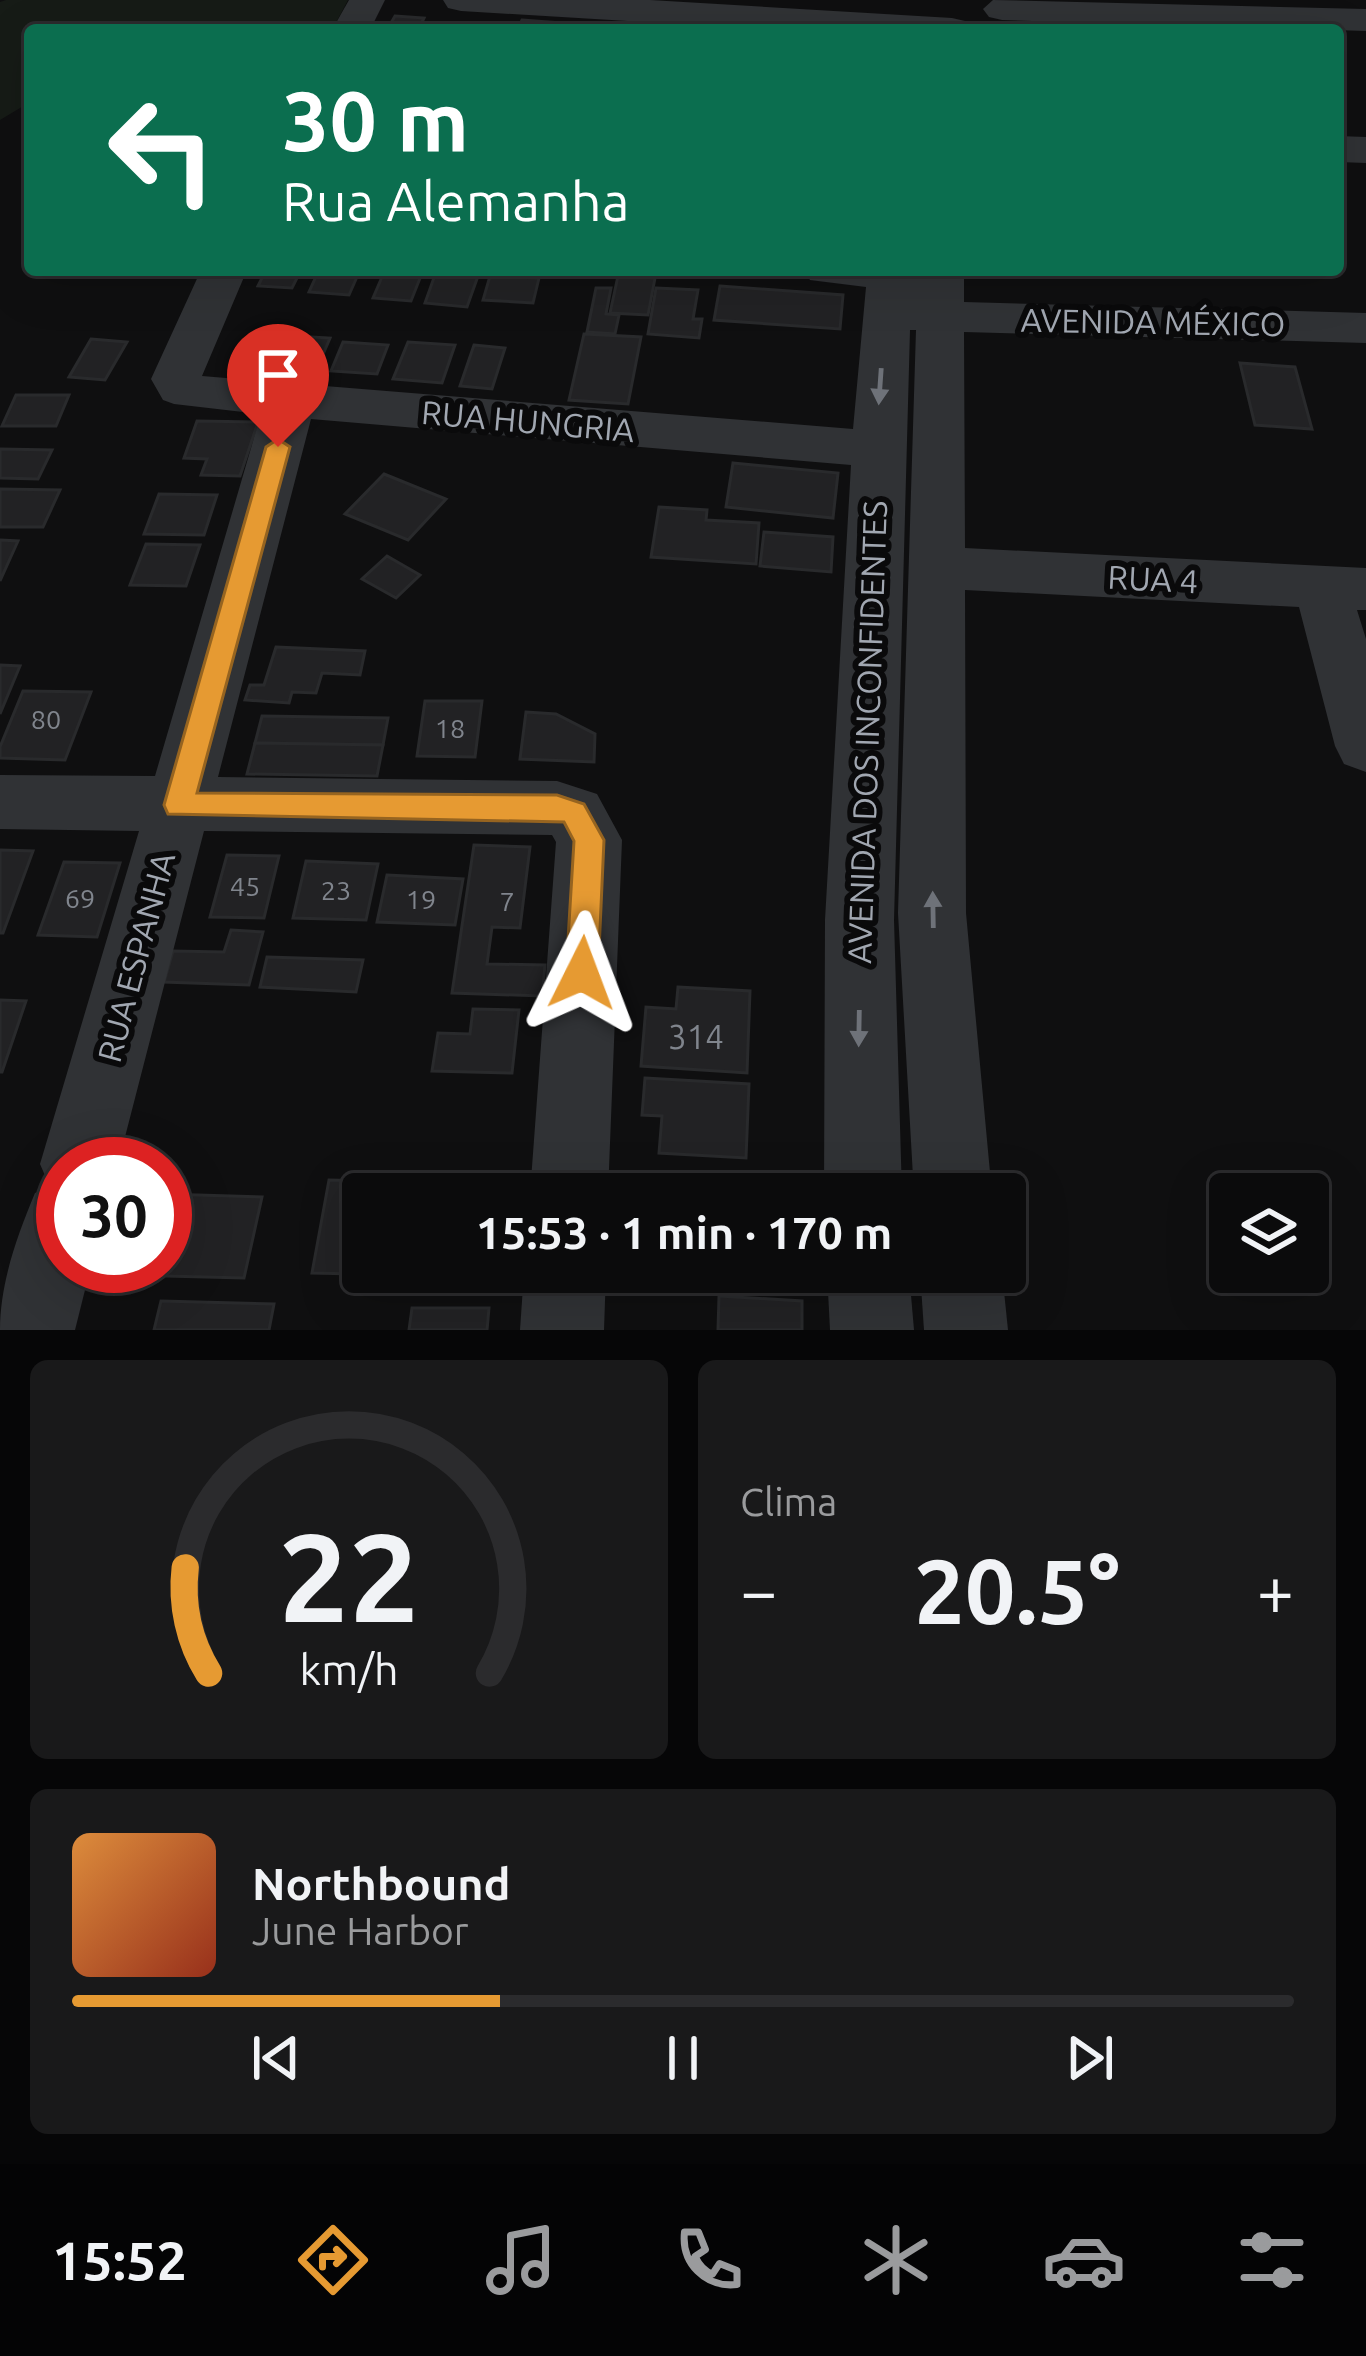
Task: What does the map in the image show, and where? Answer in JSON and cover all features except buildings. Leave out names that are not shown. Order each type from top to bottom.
[{"type":"street","points":[[461,0],[854,24]]},
{"type":"street","points":[[964,24],[992,10],[1366,20]]},
{"type":"street","name":"RUA HUNGRIA","points":[[221,276],[179,365],[176,379],[181,388],[290,403],[875,449]]},
{"type":"street","name":"AVENIDA MÉXICO","points":[[857,276],[915,287],[1366,328]]},
{"type":"street","name":"AVENIDA DOS INCONFIDENTES","points":[[862,1173],[858,1108],[862,820],[875,449],[915,287]]},
{"type":"street","name":"AVENIDA DOS INCONFIDENTES","points":[[915,287],[940,568],[932,913],[951,1173]]},
{"type":"street","name":"RUA ESPANHA","points":[[86,1137],[290,403]]},
{"type":"street","name":"RUA 4","points":[[940,568],[1344,588]]},
{"type":"street","points":[[1344,588],[1366,746]]},
{"type":"street","points":[[0,802],[557,808],[574,813],[589,840],[570,1173]]},
{"type":"street","points":[[33,1330],[43,1293]]},
{"type":"street","points":[[562,1330],[564,1293]]},
{"type":"street","points":[[869,1293],[872,1330]]},
{"type":"street","points":[[963,1293],[966,1330]]},
{"type":"shaded area","points":[[348,0],[335,24],[24,24],[24,106],[0,120],[0,2]]},
{"type":"route","points":[[278,447],[178,805],[557,808],[574,813],[589,840],[582,973]]}]
